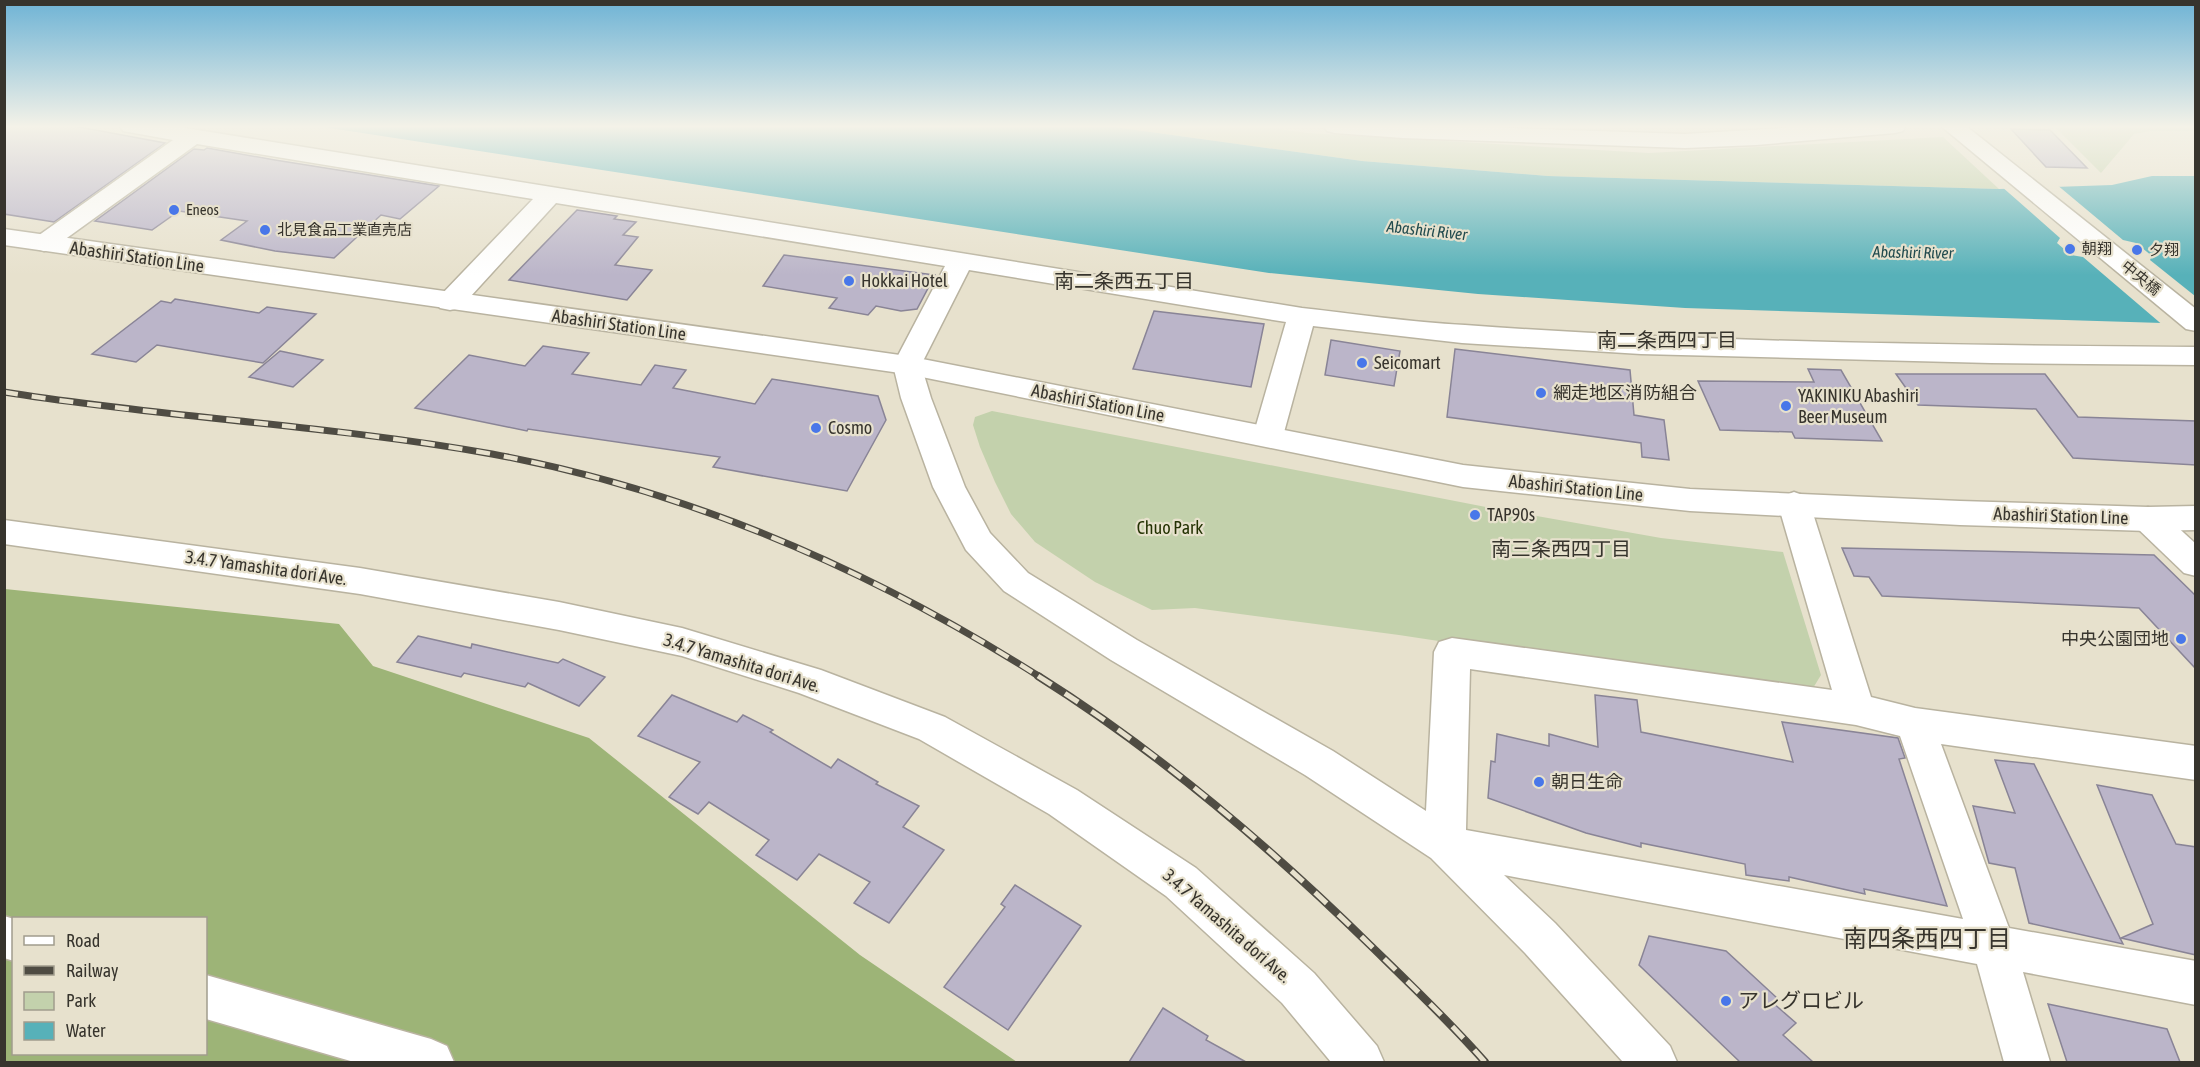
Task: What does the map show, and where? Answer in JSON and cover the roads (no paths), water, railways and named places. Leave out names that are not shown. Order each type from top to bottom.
[{"type":"street","points":[[44,243],[138,176]]},
{"type":"street","points":[[434,176],[1302,316],[1462,334],[1641,345],[1991,354],[2196,356]]},
{"type":"street","name":"中央橋","points":[[2016,176],[2196,323]]},
{"type":"street","points":[[450,302],[550,195]]},
{"type":"street","name":"Abashiri Station Line","points":[[4,237],[907,365],[1463,476],[1690,500],[2148,519],[2196,518]]},
{"type":"street","points":[[960,262],[907,365],[916,398],[949,488],[978,541],[1016,582],[1124,650],[1319,763],[1445,845],[1540,938],[1654,1062]]},
{"type":"street","points":[[1268,436],[1302,316]]},
{"type":"street","points":[[1794,504],[1856,709]]},
{"type":"street","points":[[2148,519],[2196,564]]},
{"type":"street","name":"3.4.7 Yamashita dori Ave.","points":[[4,532],[360,581],[581,621],[682,642],[808,681],[922,724],[1063,802],[1181,882],[1298,988],[1361,1062]]},
{"type":"street","points":[[1445,845],[1452,652],[1856,709],[1915,723],[2196,763]]},
{"type":"street","points":[[1915,723],[1994,947],[2027,1062]]},
{"type":"street","points":[[1445,845],[2196,983]]},
{"type":"street","points":[[207,997],[431,1062]]},
{"type":"water","name":"Abashiri River","points":[[639,176],[1545,176],[1999,189],[2112,185],[2152,176],[2195,176],[2195,324],[1685,308],[1478,294],[1269,273]]},
{"type":"railway","points":[[4,392],[126,409],[309,428],[431,444],[492,454],[637,489],[707,512],[845,569],[977,638],[1040,677]]},
{"type":"railway","points":[[1038,676],[1127,736],[1252,836],[1370,945],[1485,1062]]},
{"type":"place","name":"Eneos","points":[[174,210]]},
{"type":"place","name":"北見食品工業直売店","points":[[265,230]]},
{"type":"place","name":"朝翔","points":[[2070,249]]},
{"type":"place","name":"夕翔","points":[[2137,250]]},
{"type":"place","name":"Hokkai Hotel","points":[[849,281]]},
{"type":"place","name":"Seicomart","points":[[1362,363]]},
{"type":"place","name":"網走地区消防組合","points":[[1541,393]]},
{"type":"place","name":"YAKINIKU Abashiri Beer Museum","points":[[1786,406]]},
{"type":"place","name":"Cosmo","points":[[816,428]]},
{"type":"place","name":"TAP90s","points":[[1475,515]]},
{"type":"place","name":"中央公園団地","points":[[2181,639]]},
{"type":"place","name":"朝日生命","points":[[1539,782]]},
{"type":"place","name":"アレグロビル","points":[[1726,1001]]},
{"type":"district","name":"南二条西五丁目","points":[[1124,281]]},
{"type":"district","name":"南二条西四丁目","points":[[1667,340]]},
{"type":"district","name":"南三条西四丁目","points":[[1561,549]]},
{"type":"district","name":"南四条西四丁目","points":[[1927,939]]},
{"type":"park label","name":"Chuo Park","points":[[1170,528]]}]
